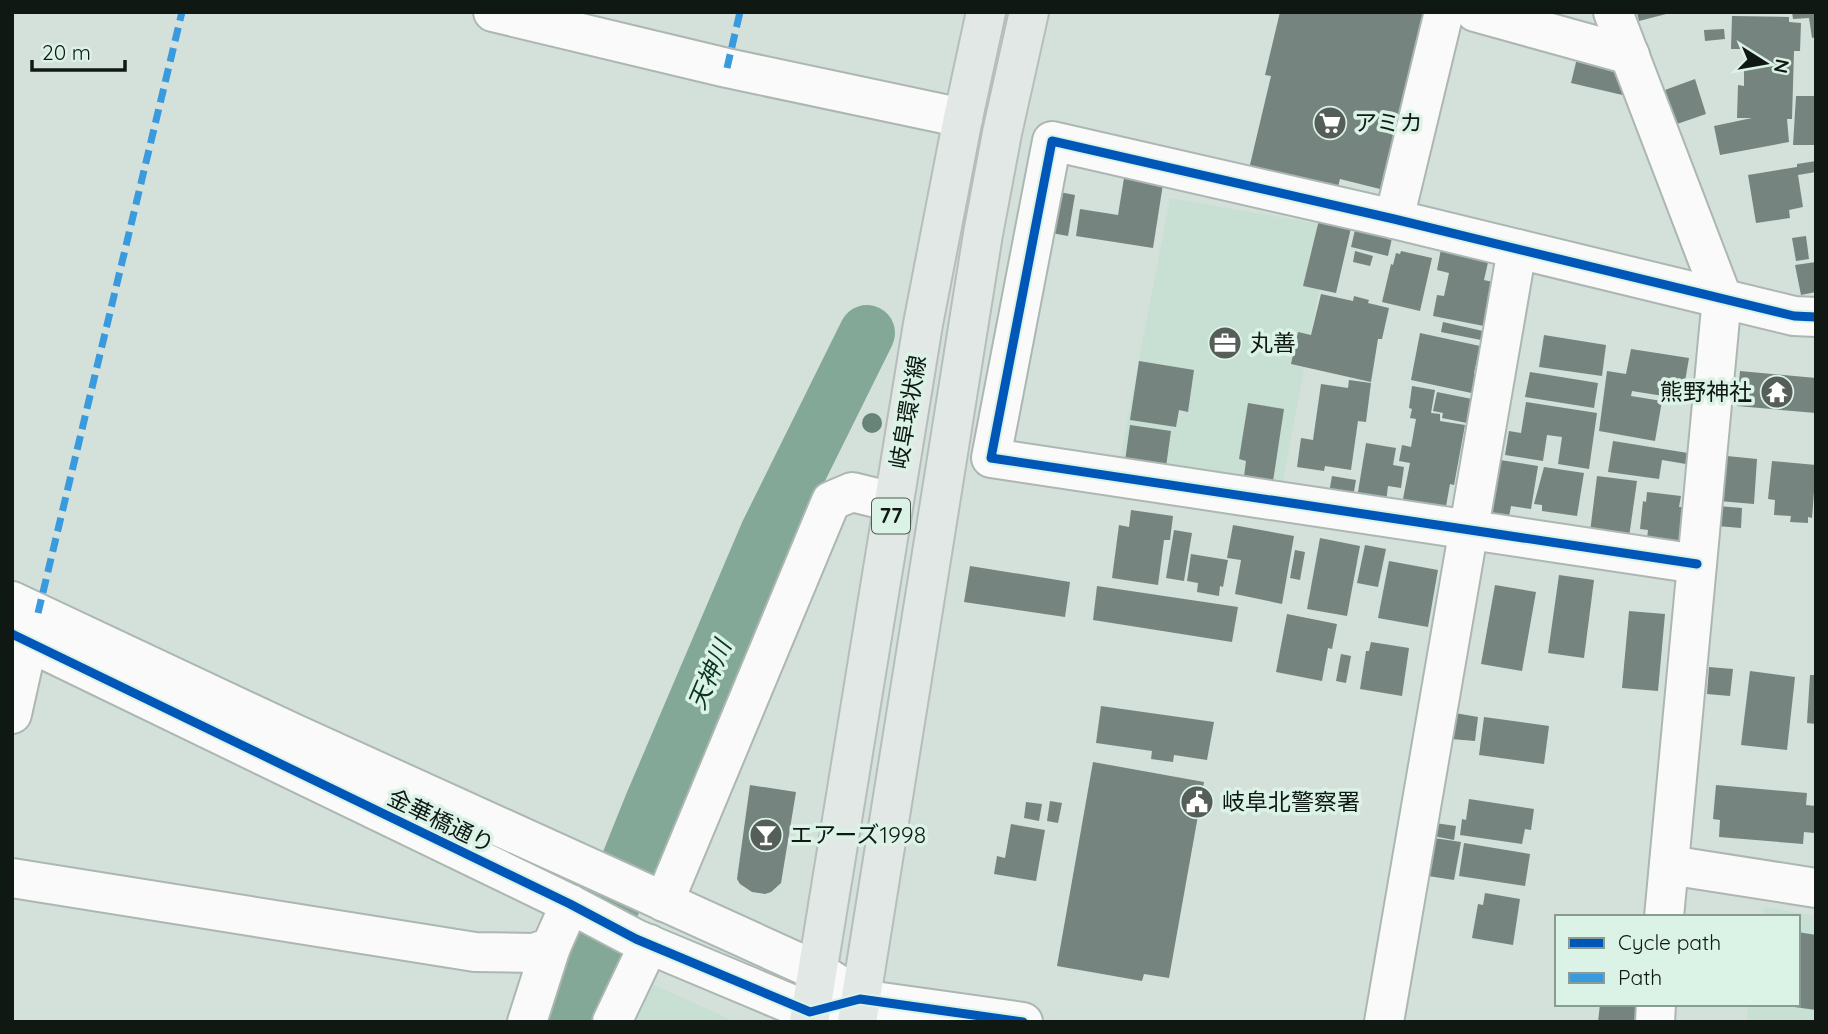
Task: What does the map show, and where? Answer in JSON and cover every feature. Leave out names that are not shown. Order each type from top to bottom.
[{"type":"main road","name":"岐阜環状線","points":[[809,1017],[923,324],[986,12]]},
{"type":"main road","name":"岐阜環状線","points":[[858,1010],[982,234],[1028,12]]},
{"type":"street","points":[[493,12],[727,68],[963,118]]},
{"type":"street","points":[[1394,219],[1444,12]]},
{"type":"street","points":[[1475,12],[1630,55]]},
{"type":"street","points":[[1613,12],[1722,297],[1664,915]]},
{"type":"street","points":[[1697,564],[991,458],[1052,141],[1394,219],[1794,316],[1816,317]]},
{"type":"street","points":[[1384,1022],[1517,249]]},
{"type":"street","points":[[660,900],[831,501],[852,492],[893,502]]},
{"type":"street","name":"金華橋通り","points":[[12,601],[293,733],[817,971],[858,1010]]},
{"type":"street","points":[[12,715],[20,638]]},
{"type":"street","name":"金華橋通り","points":[[20,638],[643,941],[809,1017]]},
{"type":"street","points":[[1669,865],[1816,888]]},
{"type":"street","points":[[12,878],[475,952],[534,953],[551,947]]},
{"type":"street","points":[[527,1022],[551,947],[576,907]]},
{"type":"street","points":[[612,1022],[643,941]]},
{"type":"street","points":[[809,1017],[858,1010],[1023,1022]]},
{"type":"shaded area","name":"丸善","points":[[1170,198],[1331,226],[1282,486],[1120,460]]},
{"type":"shaded area","points":[[1764,907],[1816,916],[1816,1022],[1746,1022],[1749,1006],[1800,1006],[1800,915],[1763,915]]},
{"type":"shaded area","points":[[652,984],[736,1022],[636,1022]]},
{"type":"building","name":"アミカ","points":[[1280,12],[1428,12],[1384,190],[1340,179],[1337,191],[1249,169],[1271,76],[1265,75]]},
{"type":"building","points":[[1637,12],[1670,12],[1670,13],[1639,21]]},
{"type":"building","points":[[1792,12],[1816,12],[1816,37],[1812,38],[1809,18],[1793,19]]},
{"type":"building","points":[[1732,16],[1789,17],[1789,22],[1801,23],[1800,51],[1794,51],[1792,119],[1787,119],[1789,142],[1720,155],[1714,126],[1752,118],[1737,118],[1738,85],[1744,86],[1744,49],[1731,49]]},
{"type":"building","points":[[1724,29],[1725,39],[1705,41],[1704,30]]},
{"type":"building","points":[[1578,54],[1608,61],[1623,75],[1631,97],[1571,83]]},
{"type":"building","points":[[1695,79],[1706,114],[1677,124],[1665,90]]},
{"type":"building","points":[[1796,96],[1816,96],[1816,145],[1793,145]]},
{"type":"building","points":[[1816,161],[1816,172],[1798,175],[1803,207],[1789,210],[1790,218],[1756,223],[1748,175]]},
{"type":"building","points":[[1124,178],[1163,184],[1153,248],[1076,236],[1080,209],[1118,215]]},
{"type":"building","points":[[1054,191],[1075,195],[1068,236],[1046,232]]},
{"type":"building","points":[[1319,220],[1351,228],[1336,293],[1303,286]]},
{"type":"building","points":[[1355,230],[1392,238],[1388,256],[1351,247]]},
{"type":"building","points":[[1806,236],[1809,259],[1796,261],[1792,238]]},
{"type":"building","points":[[1441,249],[1489,258],[1484,280],[1497,283],[1492,307],[1487,306],[1484,326],[1433,316],[1437,295],[1444,296],[1449,273],[1437,270]]},
{"type":"building","points":[[1355,251],[1373,256],[1370,266],[1353,262]]},
{"type":"building","points":[[1401,251],[1432,258],[1420,311],[1382,302],[1391,264],[1393,265],[1396,253],[1400,254]]},
{"type":"building","points":[[1816,262],[1816,292],[1801,295],[1795,265]]},
{"type":"building","points":[[1321,294],[1353,301],[1354,296],[1389,308],[1382,339],[1378,339],[1371,382],[1291,364],[1298,332],[1311,335]]},
{"type":"building","points":[[1443,322],[1483,331],[1481,340],[1441,332]]},
{"type":"building","points":[[1420,333],[1480,346],[1474,373],[1479,375],[1476,394],[1411,380]]},
{"type":"building","points":[[1544,335],[1606,345],[1602,376],[1539,367]]},
{"type":"building","points":[[1631,349],[1689,358],[1682,399],[1632,391],[1631,396],[1662,401],[1655,441],[1599,431],[1607,371],[1626,374]]},
{"type":"building","points":[[1139,361],[1194,370],[1188,412],[1179,410],[1176,427],[1130,420]]},
{"type":"building","name":"熊野神社","points":[[1740,371],[1816,378],[1816,413],[1737,406]]},
{"type":"building","points":[[1530,372],[1598,383],[1594,408],[1525,397]]},
{"type":"building","points":[[1349,380],[1371,383],[1366,422],[1358,421],[1351,470],[1325,466],[1324,471],[1297,467],[1301,438],[1313,440],[1321,384],[1348,388]]},
{"type":"building","points":[[1412,386],[1435,390],[1431,413],[1440,414],[1440,421],[1465,425],[1454,485],[1450,484],[1445,512],[1402,504],[1410,463],[1399,461],[1402,445],[1411,447],[1416,419],[1410,418]]},
{"type":"building","points":[[1437,392],[1472,399],[1467,423],[1442,418],[1443,413],[1433,411]]},
{"type":"building","points":[[1526,402],[1597,413],[1589,469],[1558,464],[1562,437],[1547,435],[1543,461],[1505,455],[1509,431],[1521,433]]},
{"type":"building","points":[[1248,403],[1284,409],[1272,488],[1243,484],[1246,461],[1239,459]]},
{"type":"building","points":[[1130,425],[1171,431],[1166,467],[1125,461]]},
{"type":"building","points":[[1613,441],[1688,453],[1686,464],[1662,460],[1659,479],[1608,472]]},
{"type":"building","points":[[1366,443],[1396,448],[1393,465],[1404,467],[1401,488],[1388,486],[1386,502],[1357,498]]},
{"type":"building","points":[[1727,456],[1757,459],[1754,504],[1719,501]]},
{"type":"building","points":[[1500,460],[1538,466],[1531,509],[1511,506],[1509,517],[1489,514]]},
{"type":"building","points":[[1772,461],[1816,465],[1812,518],[1808,517],[1808,523],[1790,522],[1791,516],[1774,515],[1775,500],[1768,499]]},
{"type":"building","points":[[1544,467],[1584,473],[1577,516],[1542,511],[1542,505],[1534,504]]},
{"type":"building","points":[[1332,476],[1356,480],[1353,497],[1329,493]]},
{"type":"building","points":[[1597,476],[1637,481],[1629,537],[1590,532]]},
{"type":"building","points":[[1647,492],[1681,496],[1679,507],[1683,507],[1679,543],[1647,539],[1648,530],[1640,529],[1643,501],[1646,502]]},
{"type":"building","points":[[1718,506],[1742,508],[1741,528],[1717,526]]},
{"type":"building","points":[[1131,510],[1173,516],[1170,540],[1164,540],[1158,585],[1112,578],[1119,525],[1129,527]]},
{"type":"building","points":[[1233,525],[1294,536],[1282,604],[1235,594],[1241,560],[1227,558]]},
{"type":"building","points":[[1174,530],[1192,533],[1184,581],[1166,578]]},
{"type":"building","points":[[1320,538],[1360,546],[1347,616],[1307,609]]},
{"type":"building","points":[[1365,545],[1386,549],[1378,587],[1357,583]]},
{"type":"building","points":[[1295,550],[1305,552],[1300,580],[1290,578]]},
{"type":"building","points":[[1191,554],[1228,560],[1219,596],[1197,592],[1198,583],[1187,581]]},
{"type":"building","points":[[1389,561],[1438,570],[1428,627],[1378,618]]},
{"type":"building","points":[[970,566],[1070,582],[1065,617],[964,602]]},
{"type":"building","points":[[1559,575],[1594,580],[1584,658],[1548,653]]},
{"type":"building","points":[[1495,585],[1536,592],[1522,671],[1481,664]]},
{"type":"building","points":[[1097,586],[1238,607],[1232,642],[1093,620]]},
{"type":"building","points":[[1629,611],[1665,614],[1658,691],[1622,688]]},
{"type":"building","points":[[1287,614],[1337,624],[1332,649],[1328,648],[1322,681],[1276,672]]},
{"type":"building","points":[[1371,642],[1409,648],[1402,696],[1360,689],[1366,651],[1369,651]]},
{"type":"building","points":[[1341,654],[1351,656],[1346,683],[1336,681]]},
{"type":"building","points":[[1709,667],[1733,669],[1730,696],[1707,694]]},
{"type":"building","points":[[1750,671],[1795,677],[1787,750],[1741,745]]},
{"type":"building","points":[[1810,675],[1816,675],[1816,724],[1807,723]]},
{"type":"building","points":[[1101,706],[1214,722],[1207,760],[1174,755],[1173,762],[1151,759],[1152,751],[1096,743]]},
{"type":"building","points":[[1455,713],[1478,717],[1475,741],[1451,739]]},
{"type":"building","points":[[1484,717],[1549,726],[1544,764],[1479,755]]},
{"type":"building","points":[[1093,762],[1204,782],[1169,978],[1144,974],[1142,981],[1057,966]]},
{"type":"building","name":"エアーズ1998","points":[[750,785],[796,792],[781,883],[765,894],[752,892],[737,879]]},
{"type":"building","points":[[1716,785],[1807,793],[1806,805],[1816,806],[1814,833],[1804,832],[1803,844],[1719,837],[1720,820],[1713,819]]},
{"type":"building","points":[[1469,799],[1534,809],[1531,830],[1525,829],[1522,844],[1460,835],[1462,819],[1466,820]]},
{"type":"building","points":[[1050,801],[1062,803],[1058,823],[1047,821]]},
{"type":"building","points":[[1026,802],[1042,804],[1039,821],[1024,818]]},
{"type":"building","points":[[1435,823],[1456,826],[1454,840],[1433,836]]},
{"type":"building","points":[[1011,824],[1045,830],[1036,881],[994,874],[997,856],[1005,858]]},
{"type":"building","points":[[1434,838],[1461,842],[1454,880],[1428,876]]},
{"type":"building","points":[[1464,843],[1530,854],[1525,886],[1459,876]]},
{"type":"building","points":[[1485,893],[1520,899],[1513,945],[1472,938],[1478,904],[1483,905]]},
{"type":"building","points":[[1800,932],[1816,935],[1816,1010],[1787,1006],[1800,1006]]},
{"type":"building","points":[[1600,1006],[1638,1006],[1636,1022],[1598,1022]]},
{"type":"waterway","name":"天神川","points":[[565,1022],[652,805],[768,533],[867,333]]},
{"type":"marked path","points":[[38,613],[182,12]]},
{"type":"marked path","points":[[727,68],[740,12]]},
{"type":"cycle path","points":[[1697,564],[991,458],[1052,141],[1394,219],[1794,316],[1816,317]]},
{"type":"cycle path","points":[[12,634],[570,904],[636,939],[810,1012],[860,999],[1023,1022]]},
{"type":"place","name":"アミカ","points":[[1330,123]]},
{"type":"place","name":"丸善","points":[[1225,343]]},
{"type":"place","name":"熊野神社","points":[[1777,392]]},
{"type":"place","name":"岐阜北警察署","points":[[1197,802]]},
{"type":"place","name":"エアーズ1998","points":[[766,835]]}]
